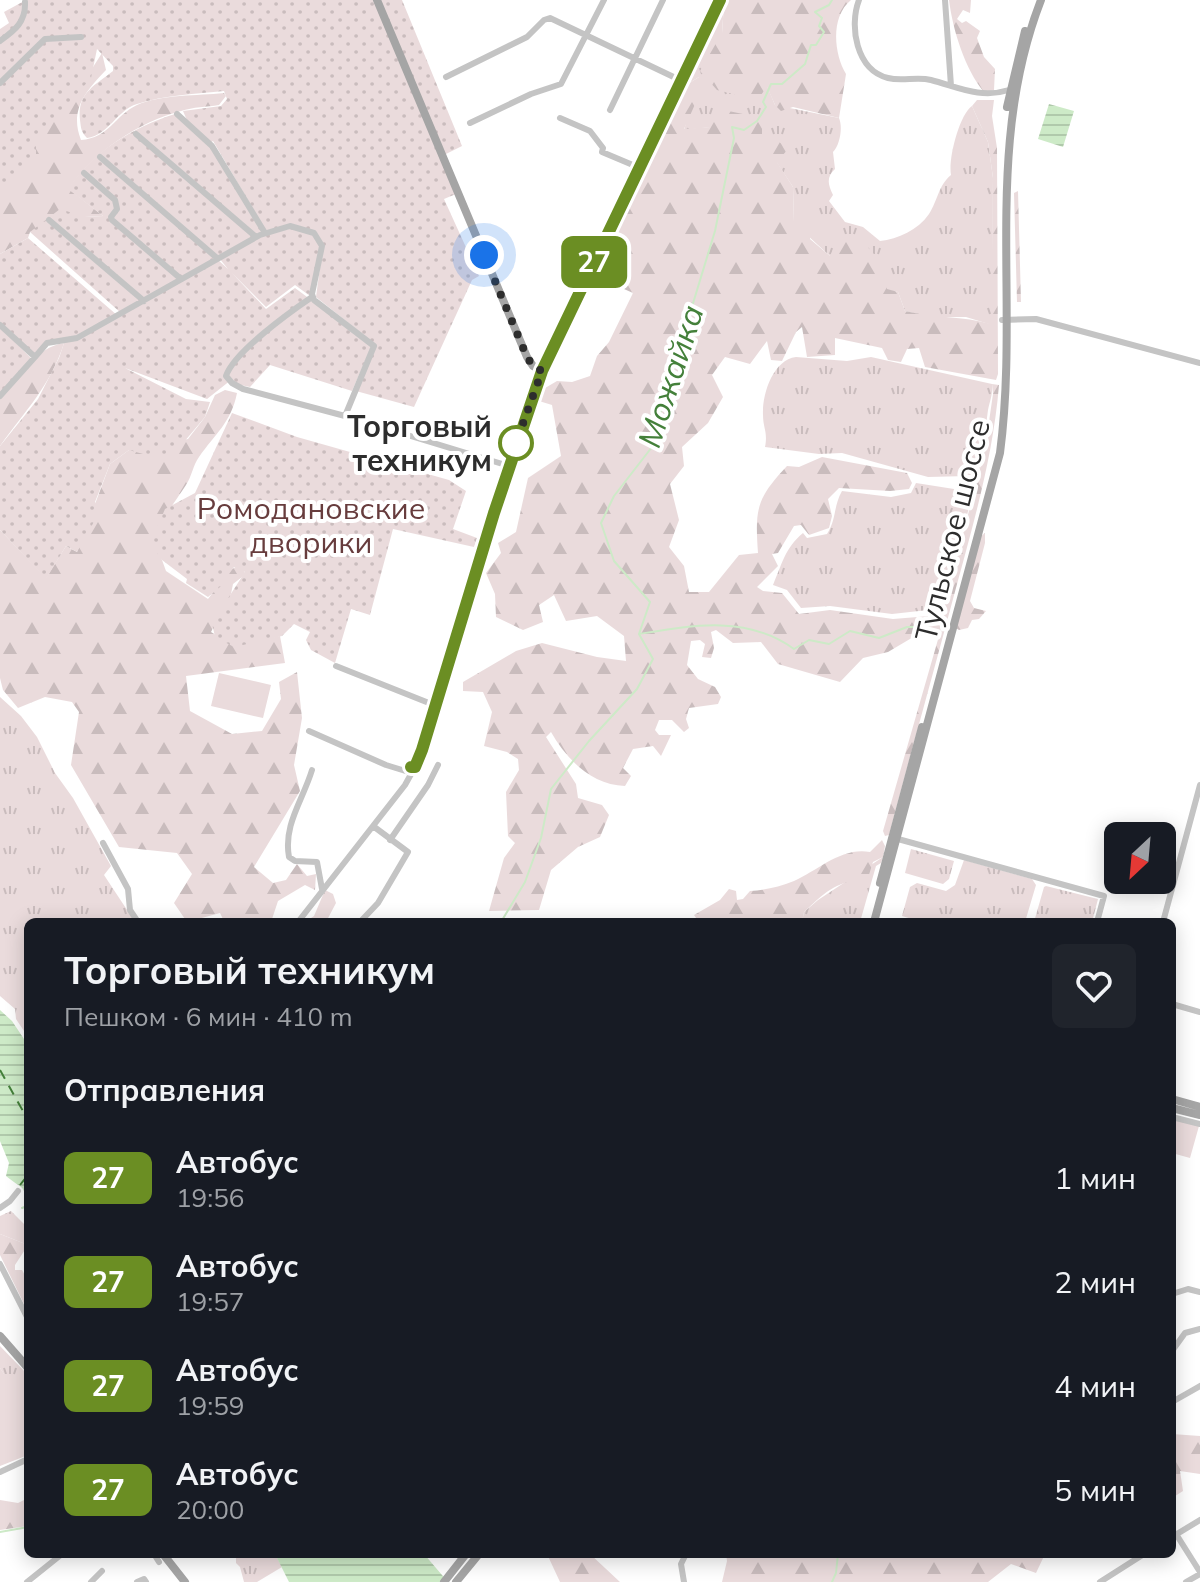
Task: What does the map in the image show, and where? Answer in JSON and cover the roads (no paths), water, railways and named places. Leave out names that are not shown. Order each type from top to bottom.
[{"type":"main road","points":[[377,0],[527,357],[533,366],[542,371],[720,0]]},
{"type":"main road","name":"Тульское шоссе","points":[[873,918],[891,840],[1000,453],[1007,400],[1002,152],[1009,90],[1038,0]]},
{"type":"main road","name":"Тульское шоссе","points":[[1004,320],[1009,130],[1019,72],[1038,0]]},
{"type":"main road","points":[[1176,1100],[1200,1107]]},
{"type":"main road","points":[[1176,1109],[1200,1115]]},
{"type":"main road","points":[[0,1336],[24,1363]]},
{"type":"main road","points":[[161,1558],[185,1582]]},
{"type":"main road","points":[[444,1582],[463,1558]]},
{"type":"main road","points":[[456,1582],[476,1558]]},
{"type":"street","points":[[470,123],[531,94],[561,84],[604,0]]},
{"type":"street","points":[[610,110],[663,0]]},
{"type":"street","points":[[859,0],[856,45],[877,74],[895,79],[914,76],[986,94],[1009,90]]},
{"type":"street","points":[[945,0],[951,86]]},
{"type":"street","points":[[0,41],[22,22],[26,14],[25,2]]},
{"type":"street","points":[[446,77],[527,37],[547,18],[587,33],[682,81]]},
{"type":"street","points":[[0,83],[45,39],[81,37]]},
{"type":"street","points":[[177,114],[212,146],[265,233]]},
{"type":"street","points":[[560,118],[590,131],[603,148],[602,152],[641,168]]},
{"type":"street","points":[[136,134],[256,237]]},
{"type":"street","points":[[100,157],[217,258]]},
{"type":"street","points":[[84,173],[115,200],[117,209],[112,220],[181,279]]},
{"type":"street","points":[[49,220],[144,301]]},
{"type":"street","points":[[0,396],[47,343],[77,338],[256,237],[290,226],[318,236],[322,251],[312,297],[278,320],[226,376],[236,386],[509,466]]},
{"type":"street","points":[[312,297],[374,346],[345,416]]},
{"type":"street","points":[[1004,320],[1036,319],[1200,363]]},
{"type":"street","points":[[0,325],[35,357]]},
{"type":"street","points":[[0,338],[6,331]]},
{"type":"street","points":[[301,918],[412,773],[542,371]]},
{"type":"street","points":[[336,666],[434,705]]},
{"type":"street","points":[[309,731],[386,765],[412,773]]},
{"type":"street","points":[[390,840],[438,765]]},
{"type":"street","points":[[312,770],[305,795],[292,816],[287,837],[288,851],[289,857],[295,861],[317,862],[322,889]]},
{"type":"street","points":[[1164,918],[1200,785]]},
{"type":"street","points":[[364,918],[378,903],[408,852],[373,826]]},
{"type":"street","points":[[891,840],[1104,896],[1098,918]]},
{"type":"street","points":[[103,843],[128,889],[130,910],[135,918]]},
{"type":"street","points":[[1176,1005],[1200,1012]]},
{"type":"street","points":[[1176,1118],[1200,1124]]},
{"type":"street","points":[[0,1208],[18,1191]]},
{"type":"street","points":[[0,1264],[24,1311]]},
{"type":"street","points":[[1176,1293],[1188,1289],[1200,1292]]},
{"type":"street","points":[[1176,1345],[1185,1333],[1200,1329]]},
{"type":"street","points":[[1176,1400],[1200,1386]]},
{"type":"street","points":[[0,1472],[24,1461]]},
{"type":"street","points":[[1176,1534],[1200,1520]]},
{"type":"street","points":[[1176,1538],[1200,1573],[1186,1582]]},
{"type":"street","points":[[27,1582],[57,1558]]},
{"type":"street","points":[[684,1558],[681,1564],[684,1582]]},
{"type":"street","points":[[1100,1582],[1138,1558]]},
{"type":"street","points":[[91,1582],[102,1571]]},
{"type":"waterway","name":"Можайка","points":[[503,918],[525,882],[541,838],[551,789],[589,741],[637,689],[653,659],[639,634],[650,602],[614,561],[601,523],[614,496],[652,447],[715,231],[734,138],[732,127],[744,130],[757,121],[766,107],[763,102],[771,84],[782,84],[805,64],[811,45],[816,45],[824,32],[819,26],[822,18],[815,12],[832,0]]},
{"type":"waterway","points":[[639,634],[719,625],[758,631],[794,649],[809,640],[829,644],[850,631],[879,638],[907,627],[925,627],[940,621]]},
{"type":"waterway","points":[[0,1532],[24,1528]]},
{"type":"waterway","points":[[832,1582],[838,1558]]},
{"type":"place","name":"Торговый техникум","points":[[516,443]]},
{"type":"park label","name":"Ромодановские дворики","points":[[311,525]]}]
